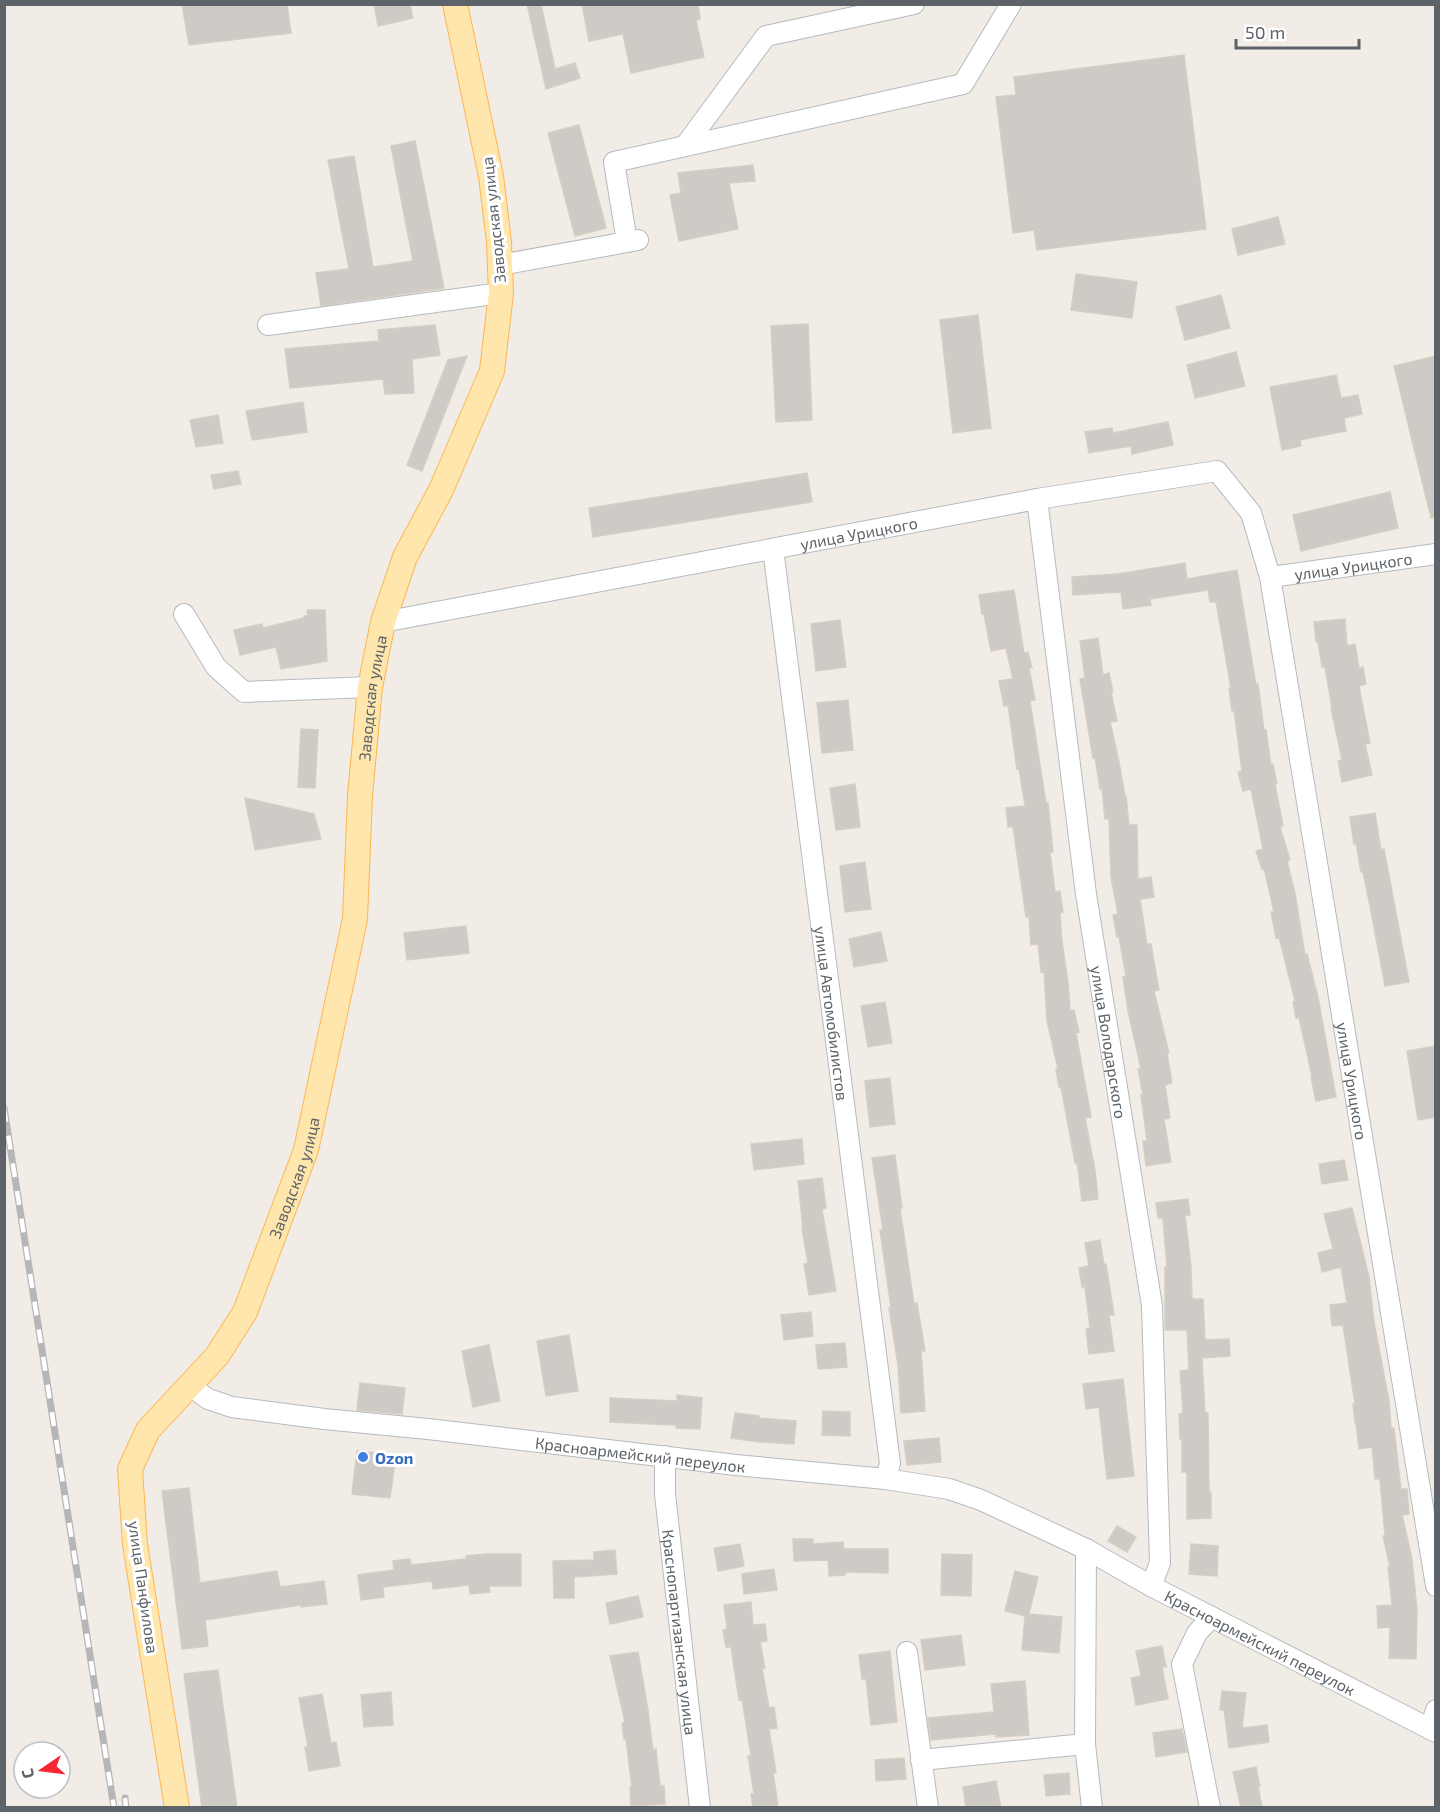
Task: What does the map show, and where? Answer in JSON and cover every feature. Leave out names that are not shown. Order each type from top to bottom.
[{"type":"main road","name":"Заводская улица","points":[[189,1385],[218,1356],[245,1312],[306,1150],[355,919],[360,796],[370,687],[383,622],[405,557],[441,490],[492,371],[501,293],[500,265],[491,176],[455,4]]},
{"type":"main road","name":"улица Панфилова","points":[[177,1808],[135,1544],[130,1468],[148,1430],[189,1385]]},
{"type":"street","points":[[685,146],[766,36],[914,4]]},
{"type":"street","points":[[500,265],[633,241],[614,162],[963,84],[1011,4]]},
{"type":"street","points":[[268,325],[501,293]]},
{"type":"street","name":"улица Урицкого","points":[[383,622],[1036,499],[1217,471],[1251,513],[1270,577],[1436,1586]]},
{"type":"street","name":"улица Володарского","points":[[1036,499],[1086,894],[1152,1306],[1160,1563],[1151,1586]]},
{"type":"street","name":"улица Автомобилистов","points":[[773,549],[890,1463],[886,1479]]},
{"type":"street","name":"улица Урицкого","points":[[1270,577],[1436,554]]},
{"type":"street","points":[[184,614],[216,667],[244,692],[370,687]]},
{"type":"street","name":"Красноармейский переулок","points":[[189,1385],[208,1399],[232,1407],[736,1465],[886,1479],[949,1489],[981,1500],[1086,1550],[1151,1586],[1433,1731]]},
{"type":"street","name":"Краснопартизанская улица","points":[[665,1456],[665,1494],[700,1808]]},
{"type":"street","points":[[1086,1550],[1085,1744],[1092,1808]]},
{"type":"street","points":[[1210,1808],[1182,1664],[1197,1633],[1212,1617]]},
{"type":"street","points":[[907,1652],[928,1808]]},
{"type":"street","points":[[1433,1731],[1436,1710]]},
{"type":"street","points":[[921,1760],[1085,1744]]},
{"type":"building","points":[[182,4],[287,4],[291,33],[189,45]]},
{"type":"building","points":[[374,4],[410,4],[413,18],[378,26]]},
{"type":"building","points":[[527,4],[541,4],[555,69],[575,63],[580,78],[546,89]]},
{"type":"building","points":[[582,4],[698,4],[700,19],[696,20],[704,57],[631,73],[623,34],[589,41]]},
{"type":"building","points":[[1184,55],[1206,229],[1037,250],[1034,230],[1013,233],[996,97],[1016,95],[1014,77]]},
{"type":"building","points":[[579,125],[606,228],[575,236],[548,133]]},
{"type":"building","points":[[415,141],[444,288],[321,306],[316,273],[349,269],[328,160],[354,156],[373,267],[413,261],[391,146]]},
{"type":"building","points":[[753,165],[755,181],[729,183],[738,229],[679,241],[670,195],[681,193],[678,173]]},
{"type":"building","points":[[1278,217],[1285,244],[1238,255],[1232,229]]},
{"type":"building","points":[[1076,274],[1137,282],[1132,318],[1071,310]]},
{"type":"building","points":[[1221,295],[1230,328],[1185,340],[1176,307]]},
{"type":"building","points":[[978,315],[991,428],[953,433],[940,320]]},
{"type":"building","points":[[808,324],[812,420],[776,422],[771,326]]},
{"type":"building","points":[[435,325],[440,355],[412,359],[414,393],[385,394],[383,379],[290,388],[285,349],[379,341],[378,330]]},
{"type":"building","points":[[1236,352],[1245,386],[1195,398],[1187,365]]},
{"type":"building","points":[[467,356],[422,471],[407,465],[448,360]]},
{"type":"building","points":[[1436,356],[1436,517],[1431,518],[1394,366]]},
{"type":"building","points":[[1336,375],[1341,398],[1358,395],[1362,414],[1344,418],[1346,431],[1300,440],[1301,446],[1282,450],[1270,387]]},
{"type":"building","points":[[303,402],[307,432],[252,440],[246,411]]},
{"type":"building","points":[[218,415],[223,443],[196,447],[190,420]]},
{"type":"building","points":[[1168,422],[1173,445],[1132,454],[1131,446],[1089,453],[1085,432],[1112,428],[1113,433]]},
{"type":"building","points":[[238,471],[241,484],[214,489],[211,475]]},
{"type":"building","points":[[807,473],[812,502],[593,537],[589,508]]},
{"type":"building","points":[[1390,492],[1398,528],[1301,551],[1293,515]]},
{"type":"building","points":[[1185,563],[1187,579],[1237,570],[1264,730],[1266,730],[1271,765],[1273,764],[1277,783],[1275,784],[1283,826],[1280,827],[1290,860],[1287,861],[1295,893],[1305,955],[1307,954],[1318,997],[1336,1097],[1316,1101],[1299,1018],[1296,1018],[1293,1002],[1295,1001],[1279,937],[1276,938],[1271,912],[1274,912],[1264,868],[1262,869],[1256,851],[1263,849],[1251,789],[1243,791],[1238,772],[1242,771],[1216,602],[1210,602],[1208,590],[1150,599],[1151,605],[1123,609],[1121,592],[1073,595],[1072,577],[1118,574]]},
{"type":"building","points":[[1014,590],[1024,653],[1028,652],[1032,668],[1029,668],[1035,700],[1030,701],[1046,803],[1048,803],[1053,852],[1050,852],[1055,892],[1060,891],[1063,912],[1060,913],[1062,942],[1070,1011],[1074,1010],[1079,1032],[1076,1033],[1091,1117],[1085,1118],[1098,1199],[1082,1201],[1077,1162],[1075,1163],[1047,1021],[1044,971],[1041,972],[1038,944],[1031,945],[1029,917],[1026,917],[1013,827],[1008,827],[1006,808],[1025,806],[1008,705],[1004,706],[999,681],[1013,679],[1006,648],[991,651],[979,595]]},
{"type":"building","points":[[307,610],[325,610],[327,661],[281,669],[276,647],[240,655],[234,630],[262,624],[263,628],[304,618],[308,616]]},
{"type":"building","points":[[1345,619],[1347,646],[1355,644],[1359,668],[1363,667],[1366,684],[1359,686],[1370,743],[1365,744],[1372,775],[1342,782],[1338,761],[1342,760],[1325,667],[1322,667],[1318,642],[1316,642],[1314,622]]},
{"type":"building","points":[[840,620],[846,667],[816,671],[811,624]]},
{"type":"building","points":[[1098,638],[1103,675],[1109,673],[1113,692],[1111,692],[1117,721],[1110,722],[1126,796],[1129,825],[1137,825],[1138,879],[1151,877],[1154,897],[1140,899],[1147,944],[1151,944],[1159,990],[1154,991],[1169,1053],[1167,1053],[1172,1083],[1165,1085],[1170,1118],[1164,1119],[1171,1162],[1146,1166],[1143,1141],[1147,1141],[1138,1069],[1141,1069],[1128,1011],[1123,977],[1126,976],[1113,915],[1118,914],[1111,877],[1109,819],[1105,819],[1102,788],[1100,789],[1095,757],[1093,758],[1080,679],[1085,678],[1080,641]]},
{"type":"building","points":[[848,700],[853,750],[822,753],[817,703]]},
{"type":"building","points":[[301,729],[318,730],[315,788],[298,787]]},
{"type":"building","points":[[855,784],[860,827],[836,830],[830,788]]},
{"type":"building","points":[[245,798],[314,814],[321,839],[255,850]]},
{"type":"building","points":[[1375,813],[1409,982],[1385,986],[1350,817]]},
{"type":"building","points":[[865,862],[871,909],[845,912],[840,866]]},
{"type":"building","points":[[466,926],[469,953],[407,960],[404,933]]},
{"type":"building","points":[[881,932],[887,961],[854,967],[849,939]]},
{"type":"building","points":[[885,1002],[892,1043],[868,1047],[861,1006]]},
{"type":"building","points":[[1436,1046],[1436,1117],[1418,1120],[1407,1051]]},
{"type":"building","points":[[890,1078],[895,1124],[870,1127],[865,1081]]},
{"type":"building","points":[[802,1139],[804,1164],[754,1170],[751,1144]]},
{"type":"building","points":[[895,1155],[914,1304],[917,1303],[925,1351],[921,1351],[925,1411],[901,1413],[898,1365],[880,1230],[883,1230],[872,1158]]},
{"type":"building","points":[[1344,1160],[1348,1180],[1322,1184],[1319,1164]]},
{"type":"building","points":[[822,1178],[826,1208],[822,1209],[836,1291],[809,1295],[804,1264],[808,1263],[802,1229],[798,1181]]},
{"type":"building","points":[[1188,1199],[1190,1215],[1185,1215],[1192,1299],[1203,1299],[1205,1340],[1229,1339],[1230,1356],[1202,1358],[1205,1413],[1208,1413],[1211,1518],[1187,1519],[1187,1472],[1182,1472],[1179,1414],[1183,1413],[1180,1371],[1189,1370],[1187,1330],[1165,1330],[1165,1267],[1167,1267],[1163,1218],[1158,1218],[1156,1203]]},
{"type":"building","points":[[1352,1208],[1369,1277],[1374,1322],[1389,1401],[1391,1428],[1394,1428],[1401,1489],[1407,1489],[1409,1514],[1402,1515],[1412,1559],[1417,1610],[1416,1659],[1389,1658],[1390,1627],[1378,1628],[1377,1606],[1392,1605],[1388,1567],[1390,1567],[1383,1536],[1385,1536],[1380,1479],[1375,1479],[1372,1447],[1359,1449],[1343,1325],[1332,1326],[1330,1305],[1347,1303],[1341,1267],[1322,1272],[1318,1253],[1333,1249],[1324,1214]]},
{"type":"building","points":[[1100,1240],[1114,1315],[1109,1315],[1114,1351],[1089,1354],[1086,1329],[1090,1328],[1085,1287],[1082,1287],[1079,1268],[1089,1266],[1085,1243]]},
{"type":"building","points":[[811,1312],[813,1336],[784,1340],[781,1315]]},
{"type":"building","points":[[569,1335],[578,1391],[546,1396],[537,1341]]},
{"type":"building","points":[[845,1343],[847,1367],[818,1369],[816,1345]]},
{"type":"building","points":[[489,1345],[500,1401],[473,1407],[462,1351]]},
{"type":"building","points":[[1123,1379],[1134,1476],[1107,1479],[1099,1407],[1086,1409],[1083,1384]]},
{"type":"building","points":[[360,1383],[405,1388],[402,1414],[357,1410]]},
{"type":"building","points":[[677,1395],[702,1398],[700,1429],[676,1428],[676,1425],[610,1422],[610,1398],[677,1401]]},
{"type":"building","points":[[823,1411],[850,1412],[850,1436],[822,1435]]},
{"type":"building","points":[[735,1413],[759,1416],[759,1418],[796,1421],[794,1444],[731,1438]]},
{"type":"building","points":[[939,1438],[941,1462],[907,1465],[904,1441]]},
{"type":"building","points":[[357,1451],[396,1455],[390,1498],[352,1494]]},
{"type":"building","points":[[189,1488],[200,1583],[277,1571],[280,1587],[324,1581],[327,1604],[301,1607],[301,1605],[205,1620],[208,1646],[182,1649],[162,1491]]},
{"type":"building","points":[[1117,1526],[1136,1537],[1127,1552],[1108,1541]]},
{"type":"building","points":[[793,1539],[813,1539],[813,1544],[843,1542],[844,1549],[888,1549],[888,1573],[845,1572],[845,1575],[829,1576],[828,1560],[794,1561]]},
{"type":"building","points":[[740,1544],[744,1566],[718,1571],[714,1548]]},
{"type":"building","points":[[1191,1544],[1218,1546],[1217,1576],[1189,1574]]},
{"type":"building","points":[[615,1550],[617,1574],[574,1577],[574,1598],[554,1598],[553,1561],[594,1560],[594,1552]]},
{"type":"building","points":[[521,1554],[521,1586],[489,1586],[490,1592],[470,1594],[469,1585],[433,1589],[432,1581],[383,1587],[384,1597],[361,1600],[358,1575],[394,1570],[393,1561],[410,1559],[411,1565],[466,1559],[466,1556]]},
{"type":"building","points":[[942,1554],[972,1555],[971,1596],[941,1595]]},
{"type":"building","points":[[774,1569],[777,1590],[744,1594],[742,1574]]},
{"type":"building","points":[[1015,1571],[1038,1577],[1029,1614],[1062,1617],[1059,1653],[1022,1650],[1025,1616],[1005,1611]]},
{"type":"building","points":[[638,1596],[643,1617],[610,1624],[606,1603]]},
{"type":"building","points":[[751,1602],[753,1625],[765,1624],[767,1641],[760,1642],[765,1668],[762,1668],[769,1708],[774,1707],[777,1728],[769,1729],[776,1772],[773,1773],[778,1805],[766,1808],[753,1808],[751,1794],[754,1794],[748,1756],[751,1756],[742,1699],[739,1700],[731,1647],[726,1647],[723,1630],[727,1629],[724,1605]]},
{"type":"building","points":[[961,1635],[965,1665],[925,1670],[921,1640]]},
{"type":"building","points":[[1162,1646],[1166,1667],[1162,1667],[1168,1699],[1136,1705],[1131,1678],[1141,1676],[1136,1651]]},
{"type":"building","points":[[890,1651],[897,1722],[871,1725],[866,1679],[862,1679],[859,1655]]},
{"type":"building","points":[[638,1652],[653,1750],[656,1749],[660,1786],[664,1786],[665,1804],[631,1806],[630,1787],[632,1787],[622,1723],[625,1722],[610,1656]]},
{"type":"building","points":[[218,1670],[237,1808],[202,1808],[184,1674]]},
{"type":"building","points":[[1025,1681],[1029,1735],[996,1737],[996,1734],[931,1740],[928,1718],[994,1712],[991,1684]]},
{"type":"building","points":[[1222,1691],[1246,1693],[1242,1728],[1267,1725],[1269,1742],[1229,1748],[1224,1710],[1220,1710]]},
{"type":"building","points":[[391,1692],[393,1725],[364,1727],[361,1695]]},
{"type":"building","points":[[322,1694],[331,1743],[336,1742],[340,1766],[309,1771],[305,1747],[308,1747],[299,1698]]},
{"type":"building","points":[[1182,1729],[1187,1752],[1156,1757],[1153,1733]]},
{"type":"building","points":[[904,1758],[906,1779],[876,1781],[875,1760]]},
{"type":"building","points":[[1256,1767],[1262,1808],[1241,1808],[1233,1772]]},
{"type":"building","points":[[1069,1773],[1070,1794],[1046,1796],[1044,1775]]},
{"type":"building","points":[[996,1781],[1001,1808],[966,1808],[963,1787]]},
{"type":"railway","points":[[4,1108],[114,1808]]},
{"type":"railway","points":[[125,1798],[126,1808]]},
{"type":"place","name":"Ozon","points":[[363,1457]]}]
